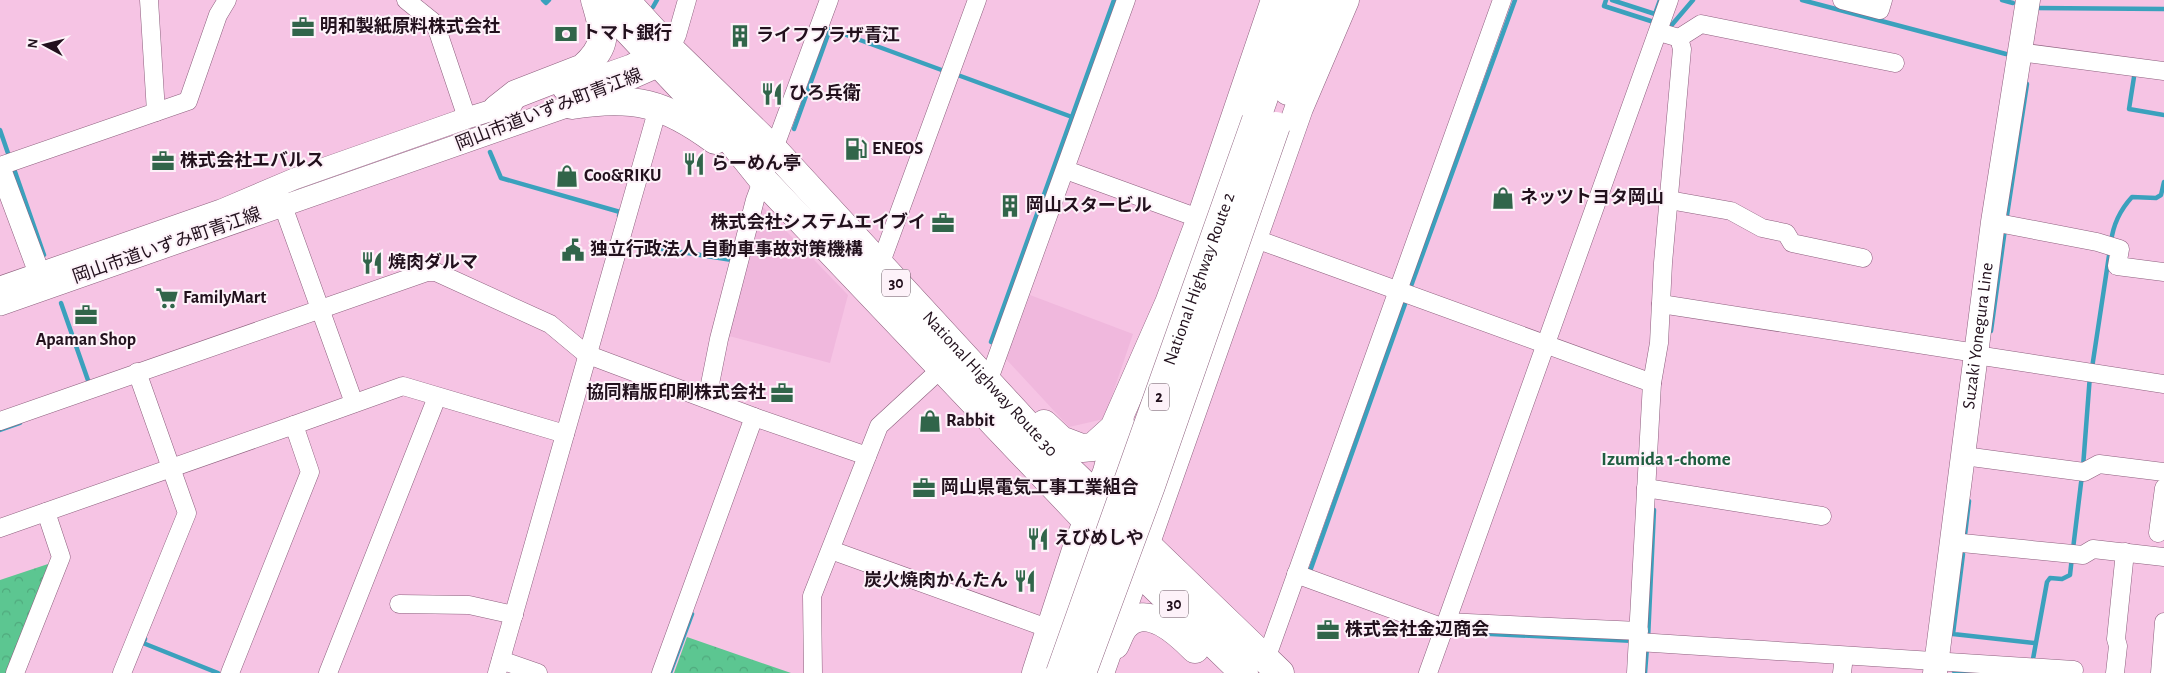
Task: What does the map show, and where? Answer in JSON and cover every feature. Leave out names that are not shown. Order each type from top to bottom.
[{"type":"highway","name":"National Highway Route 30","points":[[597,0],[660,56],[775,151],[988,382],[1092,509],[1137,568],[1268,669]]},
{"type":"highway","points":[[497,109],[516,94],[584,68],[592,60],[604,40],[597,0]]},
{"type":"highway","name":"National Highway Route 30","points":[[625,0],[660,56],[758,174],[943,367],[1092,509],[1146,542],[1268,669]]},
{"type":"highway","points":[[988,382],[1004,388],[1020,400],[1061,440],[1082,448],[1093,447],[1114,428],[1169,303],[1201,218],[1275,0]]},
{"type":"highway","name":"National Highway Route 2","points":[[1082,673],[1151,486],[1266,123],[1298,0]]},
{"type":"highway","name":"National Highway Route 2","points":[[1060,673],[1266,123],[1320,0]]},
{"type":"highway","points":[[1100,673],[1299,108],[1345,0]]},
{"type":"highway","points":[[572,105],[620,100],[658,108],[677,115],[698,128],[758,174]]},
{"type":"highway","points":[[1036,673],[1092,509],[1107,472],[1127,401]]},
{"type":"highway","points":[[1100,673],[1124,627],[1134,620],[1147,618],[1158,619],[1170,626],[1219,673]]},
{"type":"main road","name":"Suzaki Yonegura Line","points":[[1936,667],[1964,456],[2002,223],[2019,52],[2028,0]]},
{"type":"street","points":[[149,0],[156,112]]},
{"type":"street","points":[[42,281],[5,164],[188,101],[218,15],[227,0]]},
{"type":"street","points":[[406,0],[432,21],[437,29],[467,118]]},
{"type":"street","points":[[660,56],[677,35],[687,0]]},
{"type":"street","points":[[707,399],[719,339],[755,200],[758,174],[775,151],[829,0]]},
{"type":"street","points":[[880,265],[977,0]]},
{"type":"street","points":[[988,382],[1126,0]]},
{"type":"street","points":[[1268,669],[1304,577],[1398,290],[1502,0]]},
{"type":"street","points":[[1428,673],[1547,346],[1669,0]]},
{"type":"street","points":[[1842,0],[1880,10],[1883,0]]},
{"type":"street","points":[[1636,673],[1652,489],[1652,383],[1666,305],[1684,35],[1701,24],[1895,64]]},
{"type":"street","points":[[1661,26],[1684,35]]},
{"type":"street","points":[[2019,52],[2164,71]]},
{"type":"street","name":"岡山市道いずみ町青江線","points":[[279,196],[467,118],[660,56]]},
{"type":"street","name":"岡山市道いずみ町青江線","points":[[0,305],[42,281],[279,196],[572,105],[660,56]]},
{"type":"street","points":[[538,673],[499,666],[586,354],[658,108]]},
{"type":"street","points":[[1066,170],[1652,383]]},
{"type":"street","points":[[279,196],[354,404]]},
{"type":"street","points":[[1674,201],[1731,211],[1762,228],[1786,233],[1792,243],[1863,258]]},
{"type":"street","points":[[2002,223],[2109,246],[2120,250],[2117,266],[2164,272]]},
{"type":"street","points":[[0,421],[427,272],[436,272],[550,324],[586,354],[707,399],[752,422],[867,456]]},
{"type":"street","name":"岡山市道いずみ町青江線","points":[[0,287],[42,281]]},
{"type":"street","points":[[1666,305],[2164,384]]},
{"type":"street","points":[[813,673],[812,596],[879,426],[943,367]]},
{"type":"street","points":[[122,673],[187,513],[175,467],[136,372]]},
{"type":"street","points":[[0,528],[403,386],[565,434]]},
{"type":"street","points":[[328,673],[437,397]]},
{"type":"street","points":[[662,673],[752,422]]},
{"type":"street","points":[[234,672],[310,472],[294,425]]},
{"type":"street","points":[[1964,456],[2082,472],[2099,464],[2164,472]]},
{"type":"street","points":[[2158,533],[2164,488]]},
{"type":"street","points":[[1652,489],[1822,516]]},
{"type":"street","points":[[15,673],[61,557],[46,512]]},
{"type":"street","points":[[1952,542],[2083,555],[2093,549],[2164,556]]},
{"type":"street","points":[[831,550],[1050,629]]},
{"type":"street","points":[[2115,673],[2118,646],[2116,639],[2126,552]]},
{"type":"street","points":[[1304,577],[1445,625],[1640,640],[1843,663],[2074,670]]},
{"type":"street","points":[[399,604],[469,605],[514,615]]},
{"type":"street","points":[[2160,673],[2164,622]]},
{"type":"shaded area","points":[[762,206],[848,295],[830,363],[729,336]]},
{"type":"shaded area","points":[[1030,295],[1133,334],[1104,419],[1069,427],[1006,359]]},
{"type":"green space","points":[[54,562],[10,673],[0,673],[0,580]]},
{"type":"green space","points":[[687,637],[791,673],[674,673]]},
{"type":"waterway","points":[[543,0],[546,3],[549,0]]},
{"type":"waterway","points":[[653,7],[657,0]]},
{"type":"waterway","points":[[991,342],[1114,0]]},
{"type":"waterway","points":[[1411,286],[1515,0]]},
{"type":"waterway","points":[[1606,0],[1604,6],[1657,23]]},
{"type":"waterway","points":[[1612,0],[1655,14],[1660,0]]},
{"type":"waterway","points":[[1670,27],[1693,0]]},
{"type":"waterway","points":[[1802,0],[2006,54]]},
{"type":"waterway","points":[[2002,0],[2013,3]]},
{"type":"waterway","points":[[2035,8],[2164,9]]},
{"type":"waterway","points":[[794,129],[830,29],[947,72]]},
{"type":"waterway","points":[[955,74],[1072,117]]},
{"type":"waterway","points":[[2134,77],[2129,109],[2164,115]]},
{"type":"waterway","points":[[2006,222],[2027,84]]},
{"type":"waterway","points":[[0,130],[10,159]]},
{"type":"waterway","points":[[490,152],[501,178],[620,212],[619,216]]},
{"type":"waterway","points":[[13,166],[44,255]]},
{"type":"waterway","points":[[2111,242],[2118,218],[2132,197],[2156,198],[2161,195],[2164,182]]},
{"type":"waterway","points":[[1991,331],[2005,229]]},
{"type":"waterway","points":[[624,243],[732,260]]},
{"type":"waterway","points":[[2092,368],[2110,249]]},
{"type":"waterway","points":[[61,303],[90,386]]},
{"type":"waterway","points":[[1309,574],[1405,304]]},
{"type":"waterway","points":[[2083,467],[2090,375]]},
{"type":"waterway","points":[[0,430],[20,423]]},
{"type":"waterway","points":[[2073,549],[2082,475]]},
{"type":"waterway","points":[[1965,535],[1969,501]]},
{"type":"waterway","points":[[1648,639],[1654,510]]},
{"type":"waterway","points":[[1963,554],[1953,634],[2035,643]]},
{"type":"waterway","points":[[2033,659],[2047,582],[2050,578],[2062,579],[2070,575],[2072,557]]},
{"type":"waterway","points":[[670,673],[692,614]]},
{"type":"waterway","points":[[1451,632],[1635,641]]},
{"type":"waterway","points":[[145,639],[143,643],[218,673]]},
{"type":"waterway","points":[[1645,673],[1647,647]]},
{"type":"waterway","points":[[1954,671],[1979,673]]},
{"type":"place","name":"明和製紙原料株式会社","points":[[303,27]]},
{"type":"place","name":"トマト銀行","points":[[566,34]]},
{"type":"place","name":"ライフプラザ青江","points":[[740,36]]},
{"type":"place","name":"ひろ兵衛","points":[[772,94]]},
{"type":"place","name":"ENEOS","points":[[856,149]]},
{"type":"place","name":"株式会社エバルス","points":[[163,161]]},
{"type":"place","name":"らーめん亭","points":[[694,164]]},
{"type":"place","name":"Coo&RIKU","points":[[567,176]]},
{"type":"place","name":"ネッツトヨタ岡山","points":[[1503,198]]},
{"type":"place","name":"岡山スタービル","points":[[1010,206]]},
{"type":"place","name":"株式会社システムエイブイ","points":[[943,223]]},
{"type":"place","name":"独立行政法人 自動車事故対策機構","points":[[573,250]]},
{"type":"place","name":"焼肉ダルマ","points":[[372,263]]},
{"type":"place","name":"FamilyMart","points":[[167,298]]},
{"type":"place","name":"Apaman Shop","points":[[86,315]]},
{"type":"place","name":"協同精版印刷株式会社","points":[[782,393]]},
{"type":"place","name":"Rabbit","points":[[930,421]]},
{"type":"place","name":"岡山県電気工事工業組合","points":[[924,488]]},
{"type":"place","name":"えびめしや","points":[[1038,539]]},
{"type":"place","name":"炭火焼肉かんたん","points":[[1025,581]]},
{"type":"place","name":"株式会社金辺商会","points":[[1328,630]]},
{"type":"district","name":"Izumida 1-chome","points":[[1666,459]]}]
